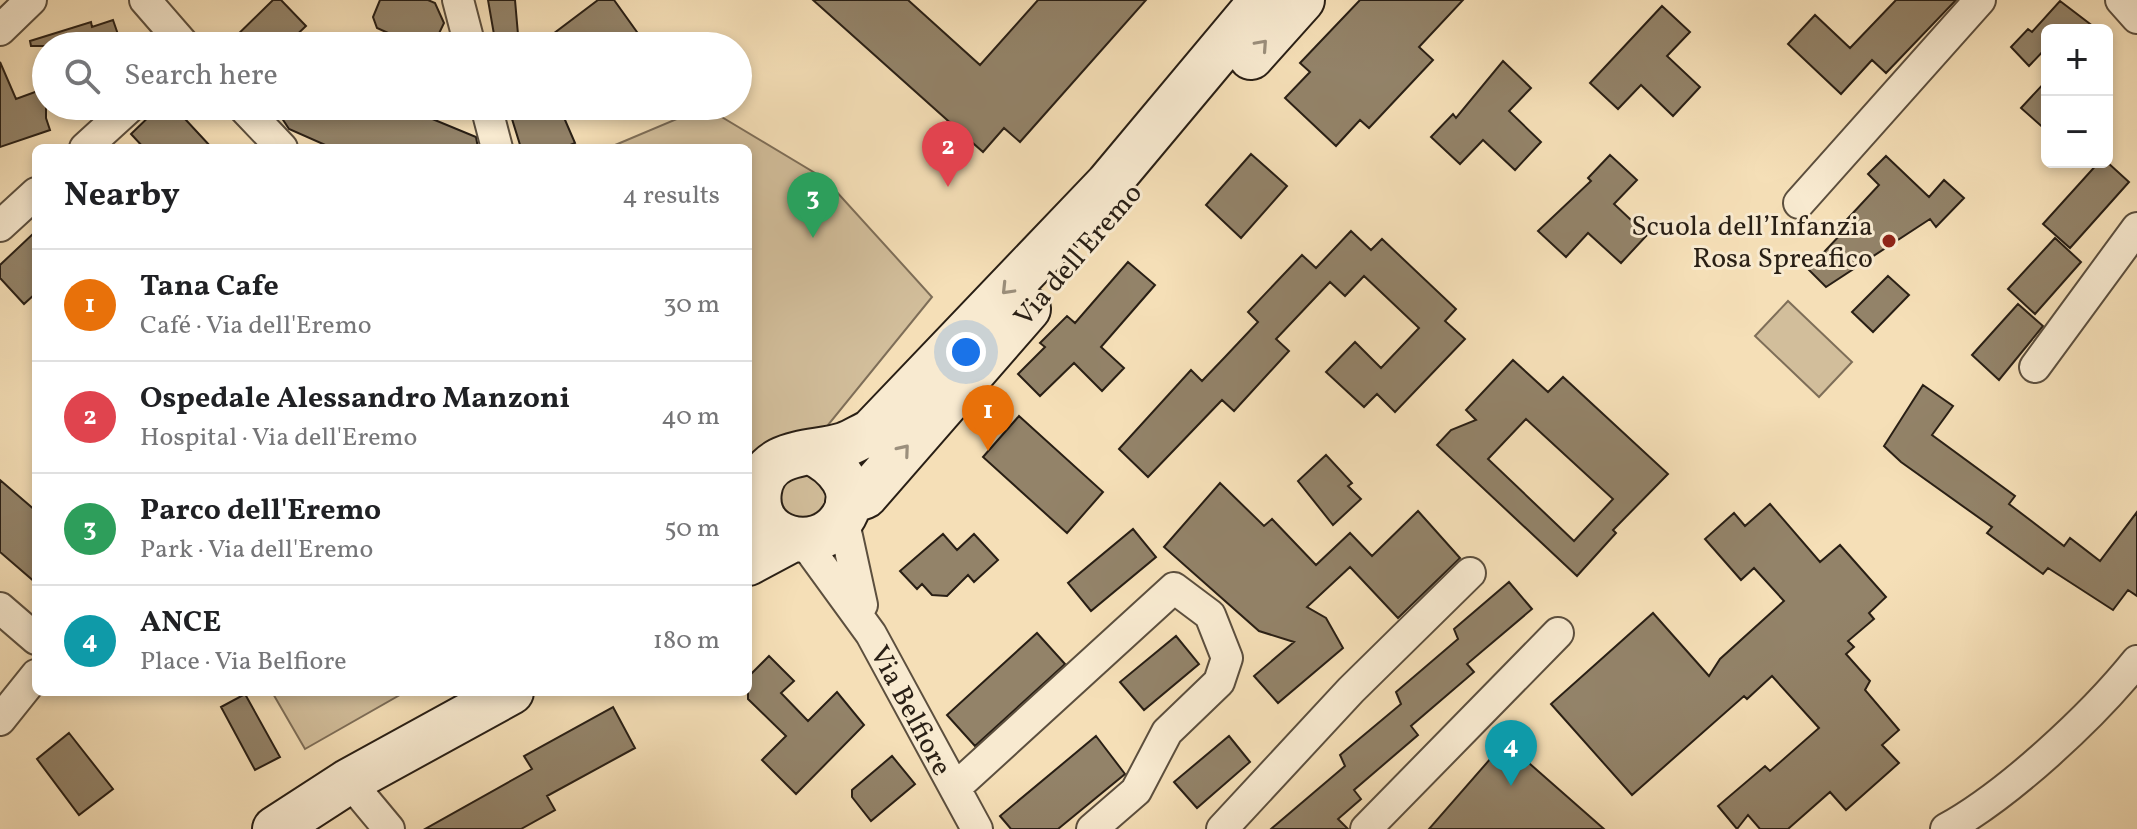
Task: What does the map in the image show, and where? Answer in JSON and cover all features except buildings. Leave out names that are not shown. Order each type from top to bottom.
[{"type":"main road","name":"Via dell'Eremo","points":[[1262,0],[1108,184],[871,432],[844,445],[790,454],[768,470],[754,498],[775,532],[798,541],[824,537],[846,510],[865,496],[1302,0]]},
{"type":"main road","points":[[811,452],[831,461],[844,477],[846,510]]},
{"type":"main road","points":[[752,561],[798,541]]},
{"type":"main road","points":[[275,829],[349,781],[504,696]]},
{"type":"street","points":[[0,30],[31,0]]},
{"type":"street","points":[[145,0],[173,32]]},
{"type":"street","points":[[458,0],[466,32]]},
{"type":"street","points":[[1799,203],[1980,0]]},
{"type":"street","points":[[2121,0],[2137,18]]},
{"type":"street","points":[[89,144],[116,120]]},
{"type":"street","points":[[255,120],[278,144]]},
{"type":"street","points":[[490,120],[496,144]]},
{"type":"street","points":[[0,226],[32,197]]},
{"type":"street","points":[[2035,367],[2137,228]]},
{"type":"street","name":"Via Belfiore","points":[[846,510],[854,580],[871,634]]},
{"type":"street","name":"Via Belfiore","points":[[798,541],[871,634],[977,829]]},
{"type":"street","points":[[1222,829],[1351,690],[1470,573]]},
{"type":"street","points":[[955,788],[1174,588],[1210,615],[1227,658],[1219,682],[1167,732],[1136,791],[1092,829]]},
{"type":"street","points":[[0,608],[32,636]]},
{"type":"street","points":[[1366,829],[1558,633]]},
{"type":"street","points":[[1946,829],[2001,793],[2115,688],[2137,661]]},
{"type":"street","points":[[0,720],[32,680]]},
{"type":"street","points":[[349,781],[389,829]]},
{"type":"shaded area","points":[[674,120],[727,120],[825,179],[932,297],[824,430],[752,471],[752,144],[617,144]]},
{"type":"shaded area","points":[[1788,301],[1852,362],[1819,397],[1755,336]]},
{"type":"shaded area","points":[[800,474],[819,481],[827,497],[828,511],[791,528],[775,496],[784,481]]},
{"type":"shaded area","points":[[274,696],[398,696],[305,749]]},
{"type":"place","name":"Ospedale Alessandro Manzoni","points":[[948,187]]},
{"type":"place","name":"Parco dell'Eremo","points":[[813,238]]},
{"type":"place","name":"Scuola dell’Infanzia Rosa Spreafico","points":[[1889,241]]},
{"type":"place","name":"Tana Cafe","points":[[988,451]]},
{"type":"place","name":"ANCE","points":[[1511,786]]}]
